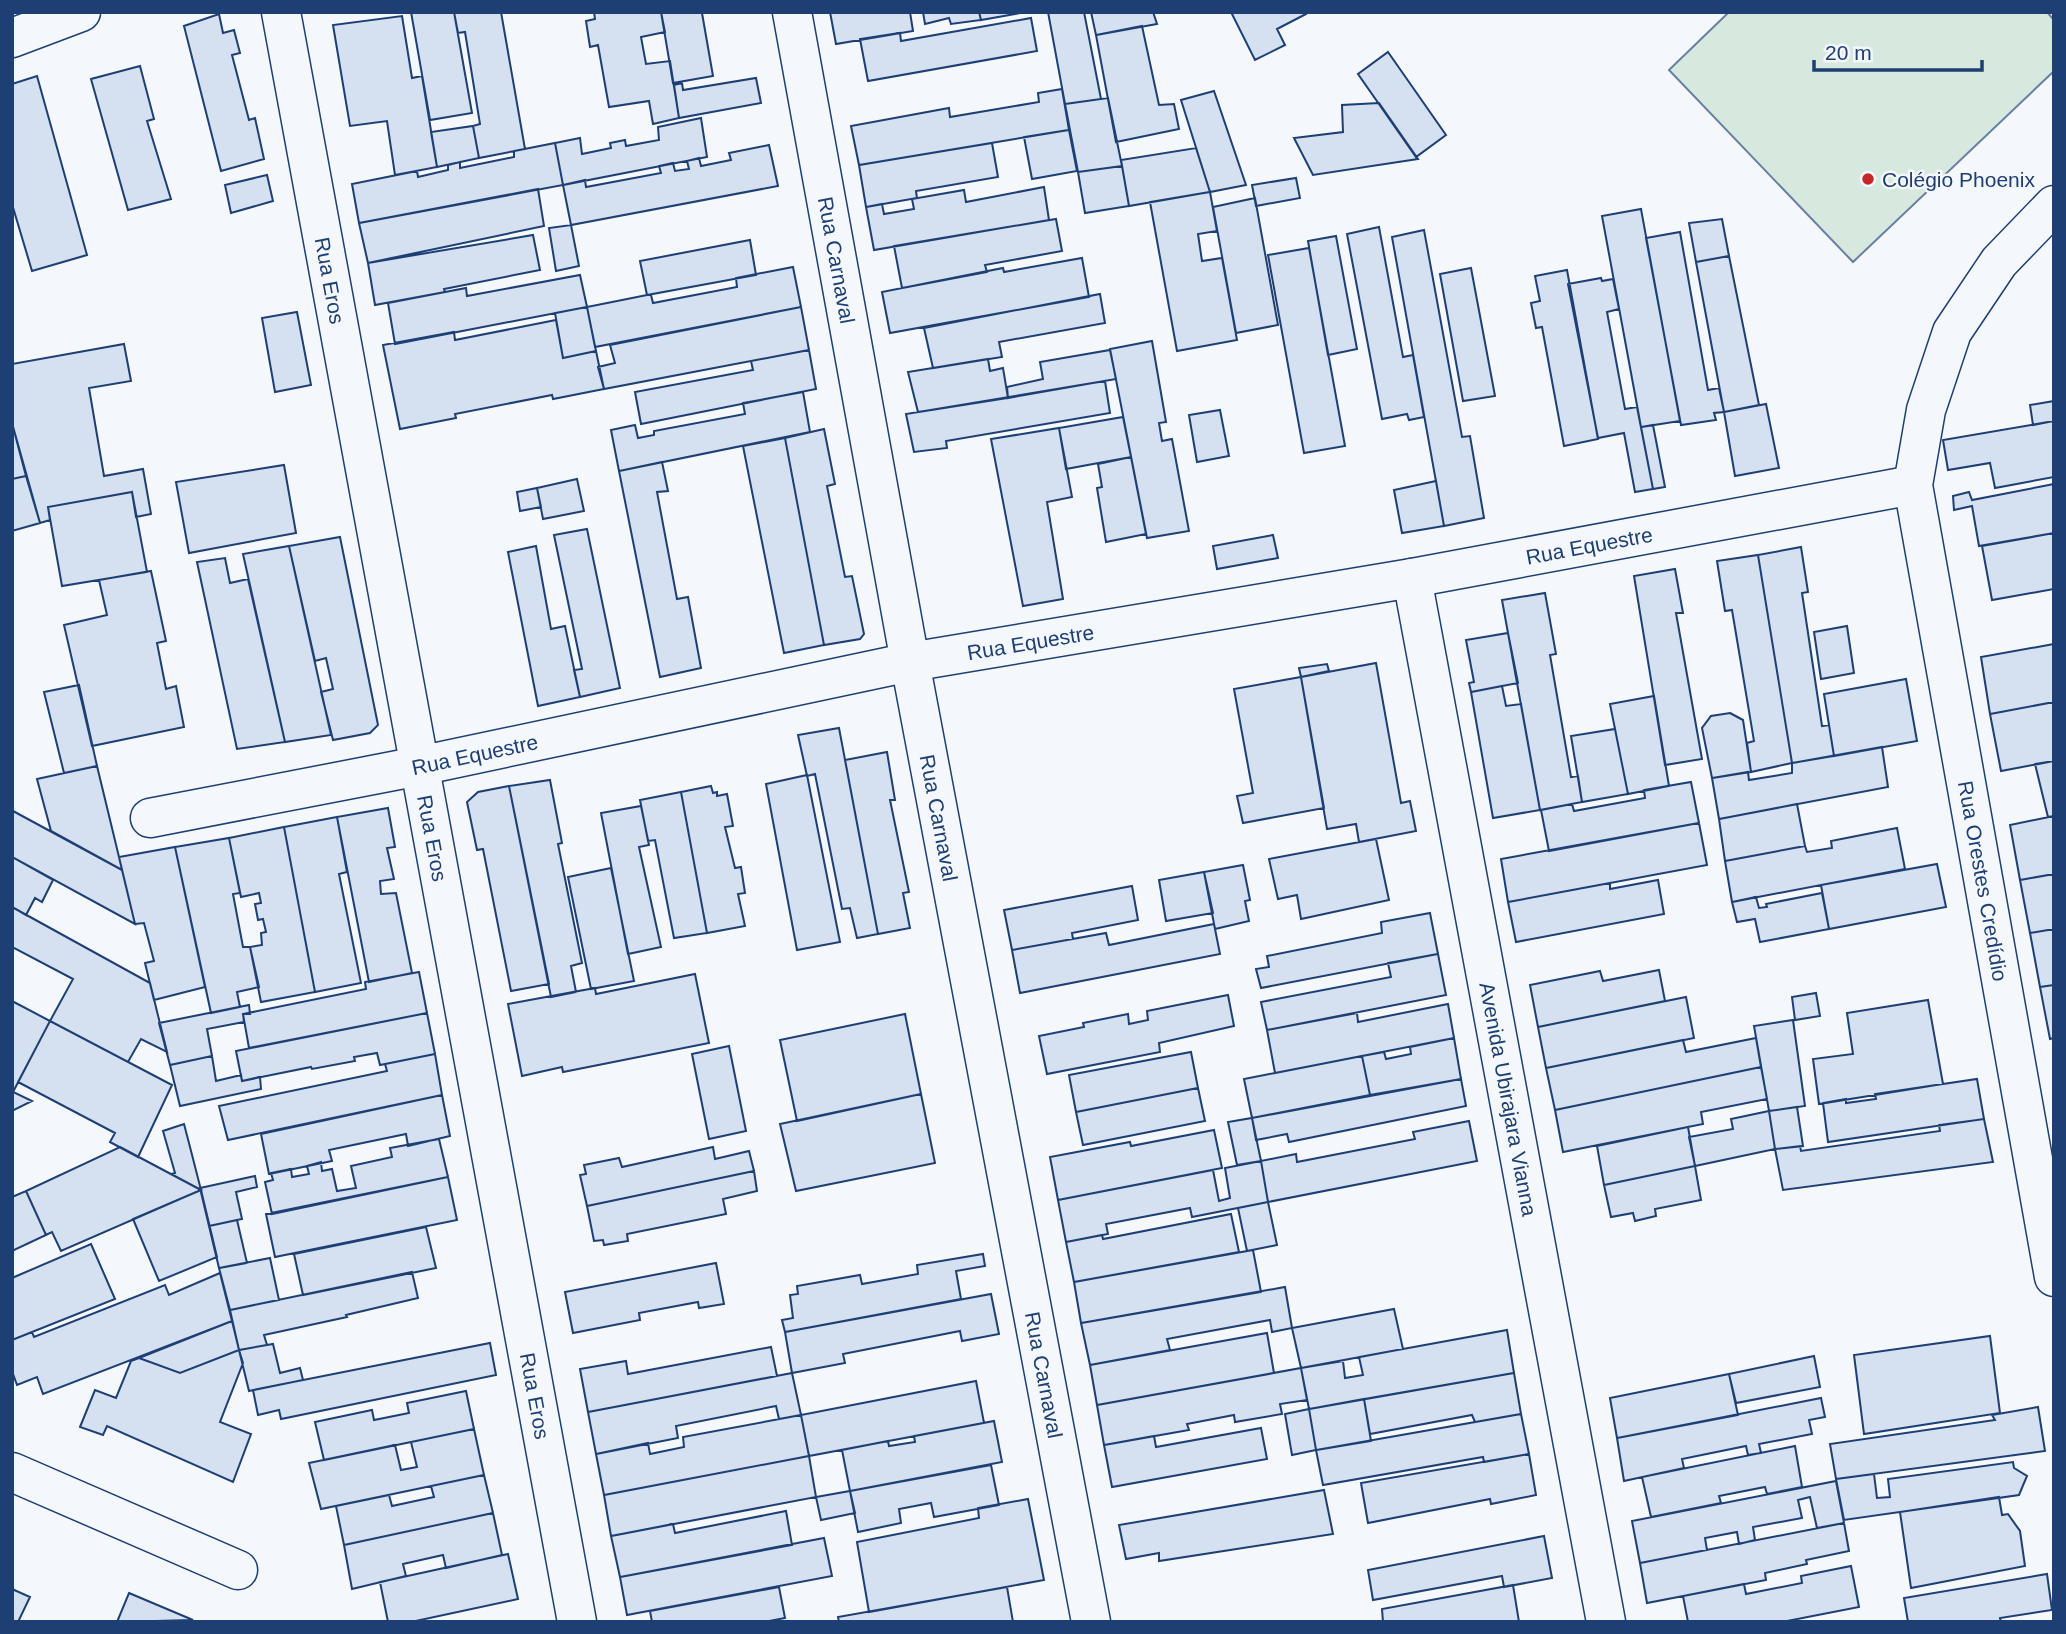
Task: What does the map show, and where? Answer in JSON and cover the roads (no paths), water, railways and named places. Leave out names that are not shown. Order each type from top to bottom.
[{"type":"street","points":[[12,38],[81,12]]},
{"type":"street","name":"Rua Eros","points":[[281,12],[578,1622]]},
{"type":"street","name":"Rua Carnaval","points":[[792,12],[910,662],[1091,1622]]},
{"type":"street","name":"Rua Orestes Credídio","points":[[2054,205],[1999,262],[1952,331],[1926,410],[1913,485],[2054,1277]]},
{"type":"street","name":"Rua Equestre","points":[[150,818],[419,766],[910,662],[1412,578],[1913,485]]},
{"type":"street","name":"Avenida Ubirajara Vianna","points":[[1412,578],[1606,1622]]},
{"type":"street","points":[[12,1472],[238,1570]]},
{"type":"place","name":"Colégio Phoenix","points":[[1868,179]]}]
